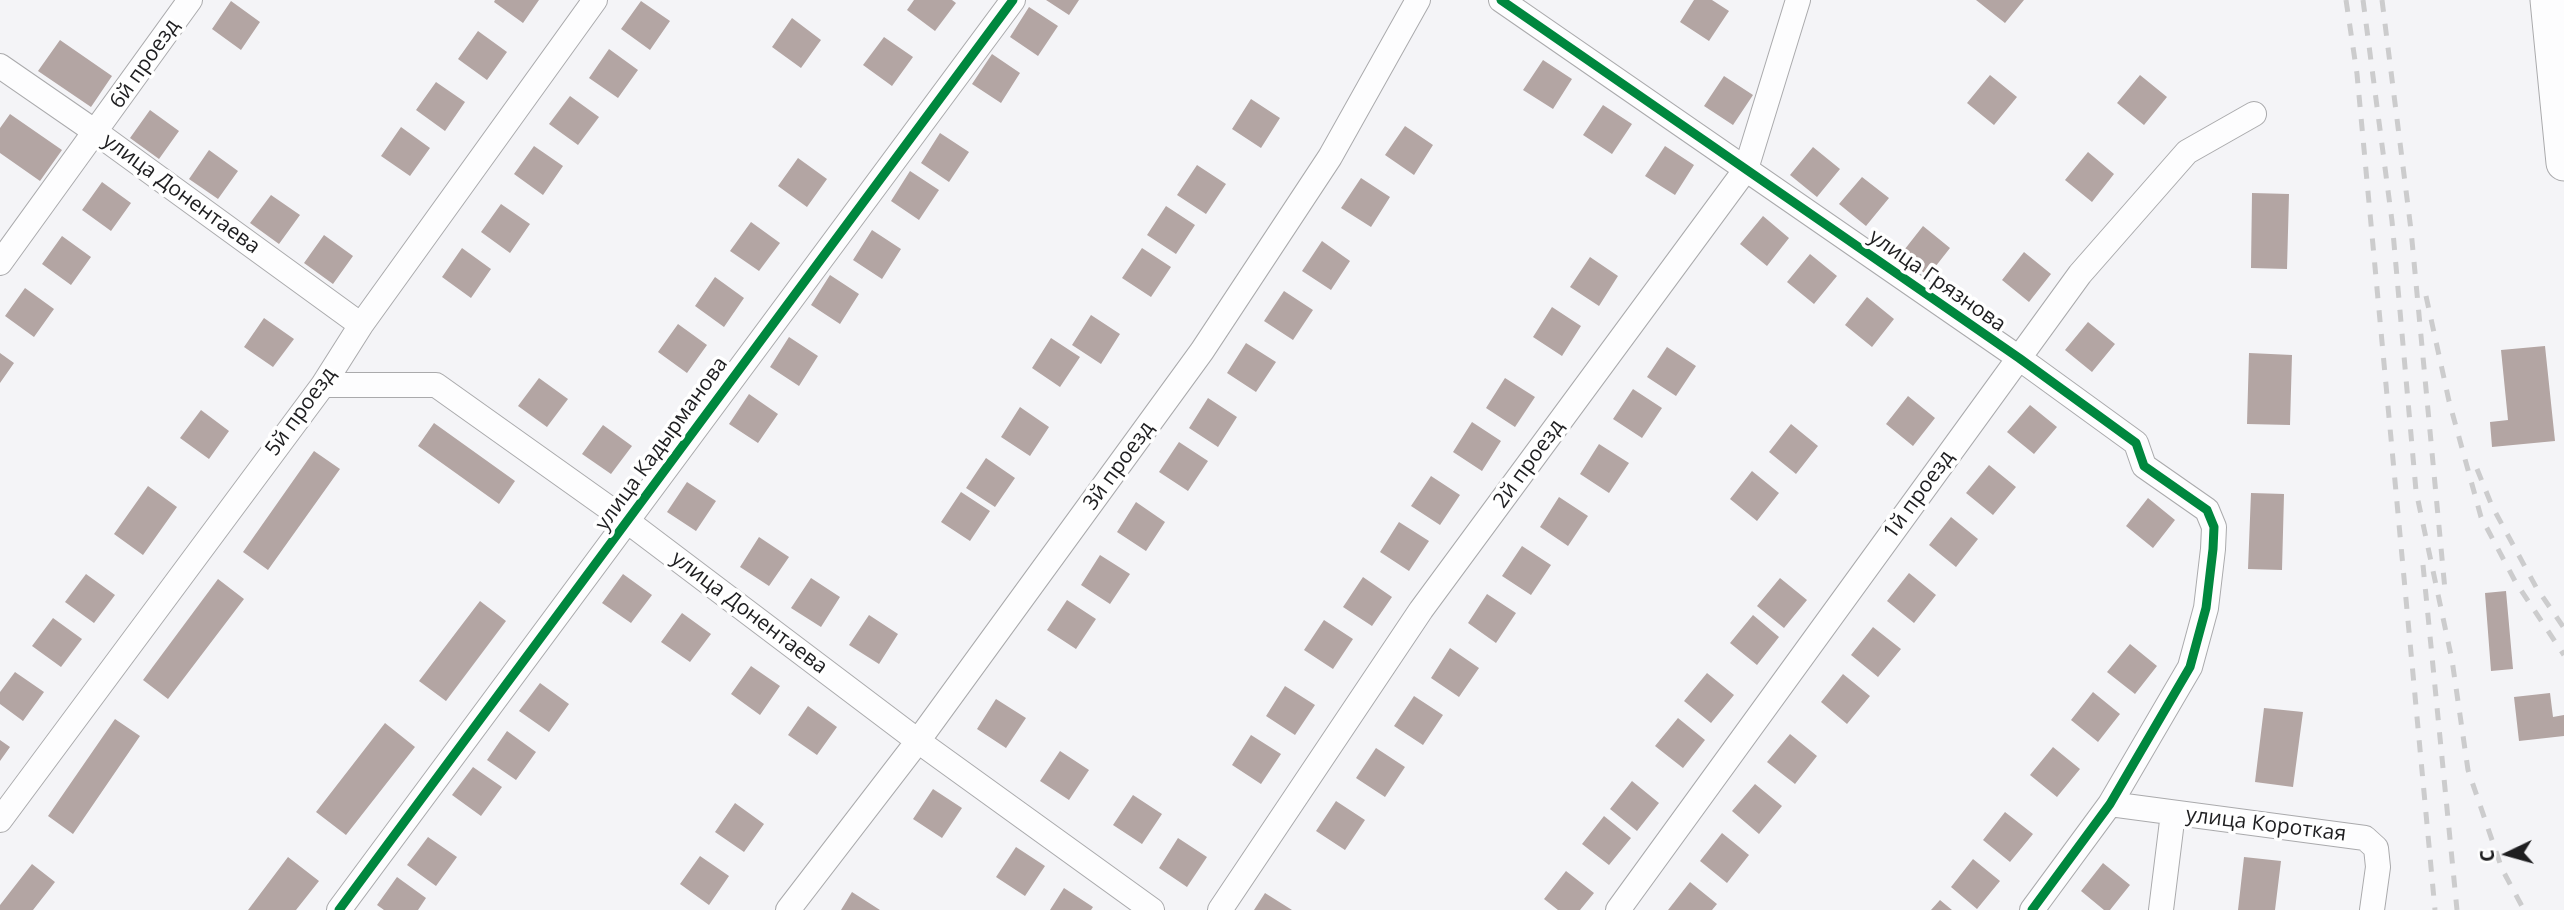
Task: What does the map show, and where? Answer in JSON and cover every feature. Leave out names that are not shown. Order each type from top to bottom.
[{"type":"street","name":"6й проезд","points":[[0,263],[191,0]]},
{"type":"street","name":"5й проезд","points":[[0,820],[323,385],[360,325],[595,0]]},
{"type":"street","name":"улица Кадырманова","points":[[339,910],[1013,0]]},
{"type":"street","name":"3й проезд","points":[[788,910],[918,741],[1202,351],[1330,157],[1418,0]]},
{"type":"street","name":"улица Грязнова","points":[[1501,0],[2019,358],[2136,443],[2144,466],[2207,510],[2214,527],[2213,549],[2206,608],[2190,667],[2110,804],[2032,910]]},
{"type":"street","name":"2й проезд","points":[[1220,910],[1421,610],[1746,169],[1798,0]]},
{"type":"street","points":[[2548,0],[2564,163]]},
{"type":"street","name":"улица Донентаева","points":[[0,66],[97,132],[360,325]]},
{"type":"street","name":"1й проезд","points":[[1618,910],[2080,274],[2187,152],[2254,114]]},
{"type":"street","name":"улица Донентаева","points":[[323,385],[436,385],[627,521],[918,741],[1153,910]]},
{"type":"street","name":"улица Короткая","points":[[2110,804],[2365,838],[2376,848],[2377,858],[2372,910]]},
{"type":"street","name":"улица Короткая","points":[[2161,910],[2173,813]]},
{"type":"building","points":[[539,0],[523,23],[494,2]]},
{"type":"building","points":[[914,0],[952,0],[956,3],[935,31],[907,10]]},
{"type":"building","points":[[1046,0],[1079,0],[1069,15]]},
{"type":"building","points":[[1694,0],[1712,0],[1729,11],[1709,41],[1680,22]]},
{"type":"building","points":[[1976,0],[2024,0],[2005,23]]},
{"type":"building","points":[[231,1],[260,22],[241,50],[212,29]]},
{"type":"building","points":[[641,1],[670,21],[650,50],[621,29]]},
{"type":"building","points":[[1029,7],[1058,26],[1038,56],[1010,37]]},
{"type":"building","points":[[792,18],[821,40],[801,68],[772,47]]},
{"type":"building","points":[[478,31],[507,52],[487,80],[458,59]]},
{"type":"building","points":[[884,37],[913,57],[892,86],[863,65]]},
{"type":"building","points":[[60,40],[112,76],[91,107],[38,71]]},
{"type":"building","points":[[609,49],[638,70],[618,98],[589,78]]},
{"type":"building","points":[[992,54],[1020,73],[1001,103],[972,84]]},
{"type":"building","points":[[1543,60],[1572,79],[1553,109],[1523,90]]},
{"type":"building","points":[[1990,75],[2017,97],[1994,125],[1967,103]]},
{"type":"building","points":[[2140,75],[2167,97],[2144,125],[2117,103]]},
{"type":"building","points":[[1724,76],[1753,95],[1733,125],[1704,106]]},
{"type":"building","points":[[436,82],[465,102],[445,131],[416,110]]},
{"type":"building","points":[[570,96],[599,117],[578,145],[549,124]]},
{"type":"building","points":[[1251,99],[1280,118],[1261,148],[1232,129]]},
{"type":"building","points":[[1603,105],[1632,124],[1612,154],[1583,135]]},
{"type":"building","points":[[150,110],[179,131],[159,159],[130,138]]},
{"type":"building","points":[[10,114],[62,150],[40,181],[0,153],[0,128]]},
{"type":"building","points":[[1405,126],[1433,145],[1414,175],[1385,155]]},
{"type":"building","points":[[401,127],[430,148],[410,176],[381,156]]},
{"type":"building","points":[[940,133],[969,152],[949,182],[921,163]]},
{"type":"building","points":[[534,146],[563,166],[543,195],[514,174]]},
{"type":"building","points":[[1665,146],[1694,165],[1675,195],[1645,176]]},
{"type":"building","points":[[1813,147],[1840,169],[1817,197],[1790,175]]},
{"type":"building","points":[[209,150],[238,171],[218,199],[189,179]]},
{"type":"building","points":[[2088,152],[2114,174],[2092,202],[2065,180]]},
{"type":"building","points":[[798,158],[827,179],[807,207],[778,186]]},
{"type":"building","points":[[1197,165],[1226,184],[1206,214],[1177,195]]},
{"type":"building","points":[[910,171],[939,190],[919,220],[891,201]]},
{"type":"building","points":[[1862,177],[1889,198],[1866,226],[1839,204]]},
{"type":"building","points":[[1361,178],[1390,197],[1371,227],[1341,208]]},
{"type":"building","points":[[102,182],[131,203],[111,231],[82,210]]},
{"type":"building","points":[[2252,193],[2289,194],[2287,269],[2251,268]]},
{"type":"building","points":[[271,195],[300,215],[279,244],[250,223]]},
{"type":"building","points":[[501,204],[530,224],[510,253],[481,232]]},
{"type":"building","points":[[1166,206],[1195,225],[1176,254],[1147,235]]},
{"type":"building","points":[[1763,216],[1789,238],[1767,266],[1740,244]]},
{"type":"building","points":[[751,222],[780,243],[759,271],[730,251]]},
{"type":"building","points":[[1923,226],[1950,248],[1928,276],[1901,254]]},
{"type":"building","points":[[872,230],[901,249],[882,279],[853,260]]},
{"type":"building","points":[[324,235],[353,256],[333,284],[304,263]]},
{"type":"building","points":[[62,236],[91,257],[71,285],[42,264]]},
{"type":"building","points":[[1322,241],[1350,261],[1331,290],[1302,271]]},
{"type":"building","points":[[462,248],[491,269],[471,298],[442,277]]},
{"type":"building","points":[[1142,248],[1171,267],[1151,297],[1122,278]]},
{"type":"building","points":[[2024,252],[2051,274],[2029,302],[2002,280]]},
{"type":"building","points":[[1810,254],[1837,276],[1814,304],[1787,282]]},
{"type":"building","points":[[1590,257],[1618,276],[1599,306],[1570,287]]},
{"type":"building","points":[[830,275],[859,294],[840,324],[811,305]]},
{"type":"building","points":[[715,277],[744,298],[724,327],[695,306]]},
{"type":"building","points":[[25,288],[54,309],[34,337],[5,316]]},
{"type":"building","points":[[1284,291],[1313,310],[1293,340],[1264,321]]},
{"type":"building","points":[[1867,297],[1894,319],[1872,347],[1845,325]]},
{"type":"building","points":[[1552,307],[1581,326],[1562,356],[1533,337]]},
{"type":"building","points":[[1091,315],[1120,334],[1101,364],[1072,345]]},
{"type":"building","points":[[264,318],[294,339],[273,367],[244,347]]},
{"type":"building","points":[[2088,322],[2115,344],[2092,372],[2065,350]]},
{"type":"building","points":[[678,324],[707,345],[687,373],[658,352]]},
{"type":"building","points":[[789,337],[818,356],[799,386],[770,367]]},
{"type":"building","points":[[1051,338],[1080,357],[1060,387],[1032,368]]},
{"type":"building","points":[[1246,343],[1276,362],[1256,392],[1227,373]]},
{"type":"building","points":[[2545,346],[2555,441],[2492,447],[2490,422],[2508,420],[2501,350]]},
{"type":"building","points":[[1667,347],[1696,366],[1676,396],[1647,377]]},
{"type":"building","points":[[0,353],[14,363],[0,383]]},
{"type":"building","points":[[2249,353],[2292,355],[2290,425],[2247,424]]},
{"type":"building","points":[[539,378],[568,399],[547,427],[518,406]]},
{"type":"building","points":[[1505,378],[1535,397],[1515,427],[1486,408]]},
{"type":"building","points":[[1633,389],[1662,408],[1642,438],[1613,419]]},
{"type":"building","points":[[749,394],[778,414],[758,443],[729,424]]},
{"type":"building","points":[[1908,396],[1935,418],[1913,446],[1886,424]]},
{"type":"building","points":[[1208,398],[1237,417],[1218,447],[1189,428]]},
{"type":"building","points":[[2030,405],[2057,427],[2034,454],[2007,432]]},
{"type":"building","points":[[1020,407],[1049,427],[1030,456],[1001,437]]},
{"type":"building","points":[[201,410],[229,431],[209,459],[180,438]]},
{"type":"building","points":[[1472,422],[1501,441],[1482,471],[1453,452]]},
{"type":"building","points":[[434,423],[515,481],[499,504],[418,446]]},
{"type":"building","points":[[1791,424],[1818,446],[1796,474],[1769,452]]},
{"type":"building","points":[[603,425],[632,446],[611,474],[582,454]]},
{"type":"building","points":[[1179,442],[1208,461],[1188,491],[1159,472]]},
{"type":"building","points":[[1599,444],[1629,463],[1609,493],[1580,474]]},
{"type":"building","points":[[314,451],[340,469],[268,570],[243,552]]},
{"type":"building","points":[[986,458],[1015,478],[995,507],[966,488]]},
{"type":"building","points":[[1989,465],[2016,487],[1993,515],[1966,493]]},
{"type":"building","points":[[1752,471],[1779,493],[1757,521],[1730,499]]},
{"type":"building","points":[[1431,476],[1460,495],[1440,525],[1411,506]]},
{"type":"building","points":[[687,482],[716,501],[696,531],[667,512]]},
{"type":"building","points":[[148,486],[177,507],[143,555],[114,534]]},
{"type":"building","points":[[961,492],[990,511],[970,541],[941,522]]},
{"type":"building","points":[[2251,493],[2284,494],[2282,570],[2248,569]]},
{"type":"building","points":[[1559,497],[1588,516],[1568,546],[1540,527]]},
{"type":"building","points":[[2148,498],[2175,520],[2153,548],[2126,526]]},
{"type":"building","points":[[1136,502],[1165,522],[1146,551],[1117,532]]},
{"type":"building","points":[[1951,517],[1978,539],[1956,567],[1929,545]]},
{"type":"building","points":[[1399,522],[1429,541],[1409,571],[1380,552]]},
{"type":"building","points":[[759,537],[789,557],[769,586],[740,567]]},
{"type":"building","points":[[1522,546],[1551,565],[1531,595],[1502,576]]},
{"type":"building","points":[[1100,555],[1130,574],[1110,604],[1081,585]]},
{"type":"building","points":[[1909,573],[1936,595],[1914,623],[1887,601]]},
{"type":"building","points":[[86,574],[115,595],[94,623],[65,602]]},
{"type":"building","points":[[623,574],[652,595],[631,623],[602,603]]},
{"type":"building","points":[[1363,577],[1392,597],[1372,626],[1343,607]]},
{"type":"building","points":[[811,578],[840,597],[821,627],[791,608]]},
{"type":"building","points":[[1780,578],[1807,600],[1784,628],[1757,606]]},
{"type":"building","points":[[218,579],[244,599],[168,699],[143,680]]},
{"type":"building","points":[[2506,591],[2513,669],[2491,671],[2485,593]]},
{"type":"building","points":[[1487,594],[1516,613],[1496,643],[1468,623]]},
{"type":"building","points":[[1067,600],[1096,619],[1076,649],[1047,630]]},
{"type":"building","points":[[480,601],[506,621],[446,701],[419,681]]},
{"type":"building","points":[[682,613],[711,634],[690,662],[661,642]]},
{"type":"building","points":[[869,615],[898,634],[879,664],[849,645]]},
{"type":"building","points":[[1753,615],[1779,637],[1757,665],[1730,643]]},
{"type":"building","points":[[53,618],[82,639],[61,667],[32,646]]},
{"type":"building","points":[[1324,620],[1353,639],[1333,669],[1304,650]]},
{"type":"building","points":[[1873,627],[1901,649],[1878,677],[1851,655]]},
{"type":"building","points":[[2130,644],[2157,666],[2135,694],[2107,672]]},
{"type":"building","points":[[1450,648],[1479,668],[1459,697],[1431,678]]},
{"type":"building","points":[[751,666],[780,686],[760,715],[731,694]]},
{"type":"building","points":[[15,672],[44,692],[23,721],[0,704],[0,692]]},
{"type":"building","points":[[1707,673],[1734,695],[1711,723],[1684,701]]},
{"type":"building","points":[[1843,674],[1870,696],[1847,724],[1821,702]]},
{"type":"building","points":[[540,683],[569,704],[549,732],[519,711]]},
{"type":"building","points":[[1285,686],[1315,705],[1295,735],[1266,716]]},
{"type":"building","points":[[2093,692],[2120,714],[2098,742],[2071,720]]},
{"type":"building","points":[[2550,693],[2553,717],[2564,715],[2564,736],[2519,741],[2514,697]]},
{"type":"building","points":[[1414,696],[1443,715],[1423,745],[1394,726]]},
{"type":"building","points":[[996,699],[1026,718],[1006,748],[977,729]]},
{"type":"building","points":[[808,706],[837,727],[817,755],[788,735]]},
{"type":"building","points":[[2264,708],[2303,712],[2293,787],[2255,782]]},
{"type":"building","points":[[1678,718],[1705,740],[1683,768],[1655,746]]},
{"type":"building","points":[[115,719],[140,736],[73,834],[48,816]]},
{"type":"building","points":[[385,723],[415,747],[346,835],[316,812]]},
{"type":"building","points":[[507,731],[536,752],[516,780],[487,760]]},
{"type":"building","points":[[1790,734],[1817,756],[1795,784],[1767,762]]},
{"type":"building","points":[[1251,735],[1281,754],[1261,784],[1232,765]]},
{"type":"building","points":[[0,740],[10,747],[0,761]]},
{"type":"building","points":[[2053,747],[2080,769],[2057,797],[2030,775]]},
{"type":"building","points":[[1376,748],[1405,767],[1385,797],[1356,778]]},
{"type":"building","points":[[1060,751],[1089,770],[1069,800],[1040,781]]},
{"type":"building","points":[[473,767],[502,787],[481,816],[452,795]]},
{"type":"building","points":[[1632,781],[1659,803],[1637,831],[1610,809]]},
{"type":"building","points":[[1755,784],[1782,806],[1759,834],[1732,811]]},
{"type":"building","points":[[933,789],[962,808],[942,838],[913,819]]},
{"type":"building","points":[[1133,795],[1162,814],[1142,844],[1113,825]]},
{"type":"building","points":[[1336,801],[1365,820],[1345,850],[1316,831]]},
{"type":"building","points":[[735,803],[764,824],[744,852],[715,832]]},
{"type":"building","points":[[2005,812],[2033,834],[2010,862],[1983,840]]},
{"type":"building","points":[[1604,816],[1631,838],[1609,865],[1582,844]]},
{"type":"building","points":[[1722,833],[1749,855],[1727,883],[1700,861]]},
{"type":"building","points":[[428,837],[457,857],[436,886],[407,865]]},
{"type":"building","points":[[1178,838],[1207,857],[1187,887],[1159,868]]},
{"type":"building","points":[[1016,847],[1045,866],[1025,896],[996,877]]},
{"type":"building","points":[[700,856],[729,876],[709,905],[680,884]]},
{"type":"building","points":[[288,857],[319,881],[296,910],[248,910]]},
{"type":"building","points":[[2244,857],[2281,861],[2275,910],[2238,910]]},
{"type":"building","points":[[1973,859],[2000,881],[1977,909],[1951,887]]},
{"type":"building","points":[[2103,863],[2130,885],[2110,910],[2104,910],[2081,891]]},
{"type":"building","points":[[32,864],[55,882],[33,910],[0,910],[0,905]]},
{"type":"building","points":[[1566,871],[1594,893],[1580,910],[1558,910],[1544,899]]},
{"type":"building","points":[[397,877],[426,898],[418,910],[384,910],[377,905]]},
{"type":"building","points":[[1690,882],[1717,904],[1712,910],[1668,910]]},
{"type":"building","points":[[1064,888],[1093,907],[1091,910],[1050,910]]},
{"type":"building","points":[[852,892],[880,910],[841,910]]},
{"type":"building","points":[[1265,893],[1292,910],[1254,910]]},
{"type":"building","points":[[1940,900],[1952,910],[1931,910]]},
{"type":"railway","points":[[2346,0],[2357,74],[2435,910]]},
{"type":"railway","points":[[2363,0],[2392,221],[2416,491],[2452,660],[2468,770],[2502,869],[2524,910]]},
{"type":"railway","points":[[2382,0],[2411,230],[2445,590]]},
{"type":"railway","points":[[2426,296],[2449,401],[2481,517],[2515,581],[2564,655]]},
{"type":"railway","points":[[2477,469],[2492,506],[2536,587],[2564,628]]},
{"type":"railway","points":[[2423,565],[2457,910]]},
{"type":"cycle path","points":[[339,910],[1013,0]]},
{"type":"cycle path","points":[[1501,0],[2019,358],[2136,443],[2144,466],[2207,510],[2214,527],[2213,549],[2206,608],[2190,667],[2110,804],[2032,910]]}]
